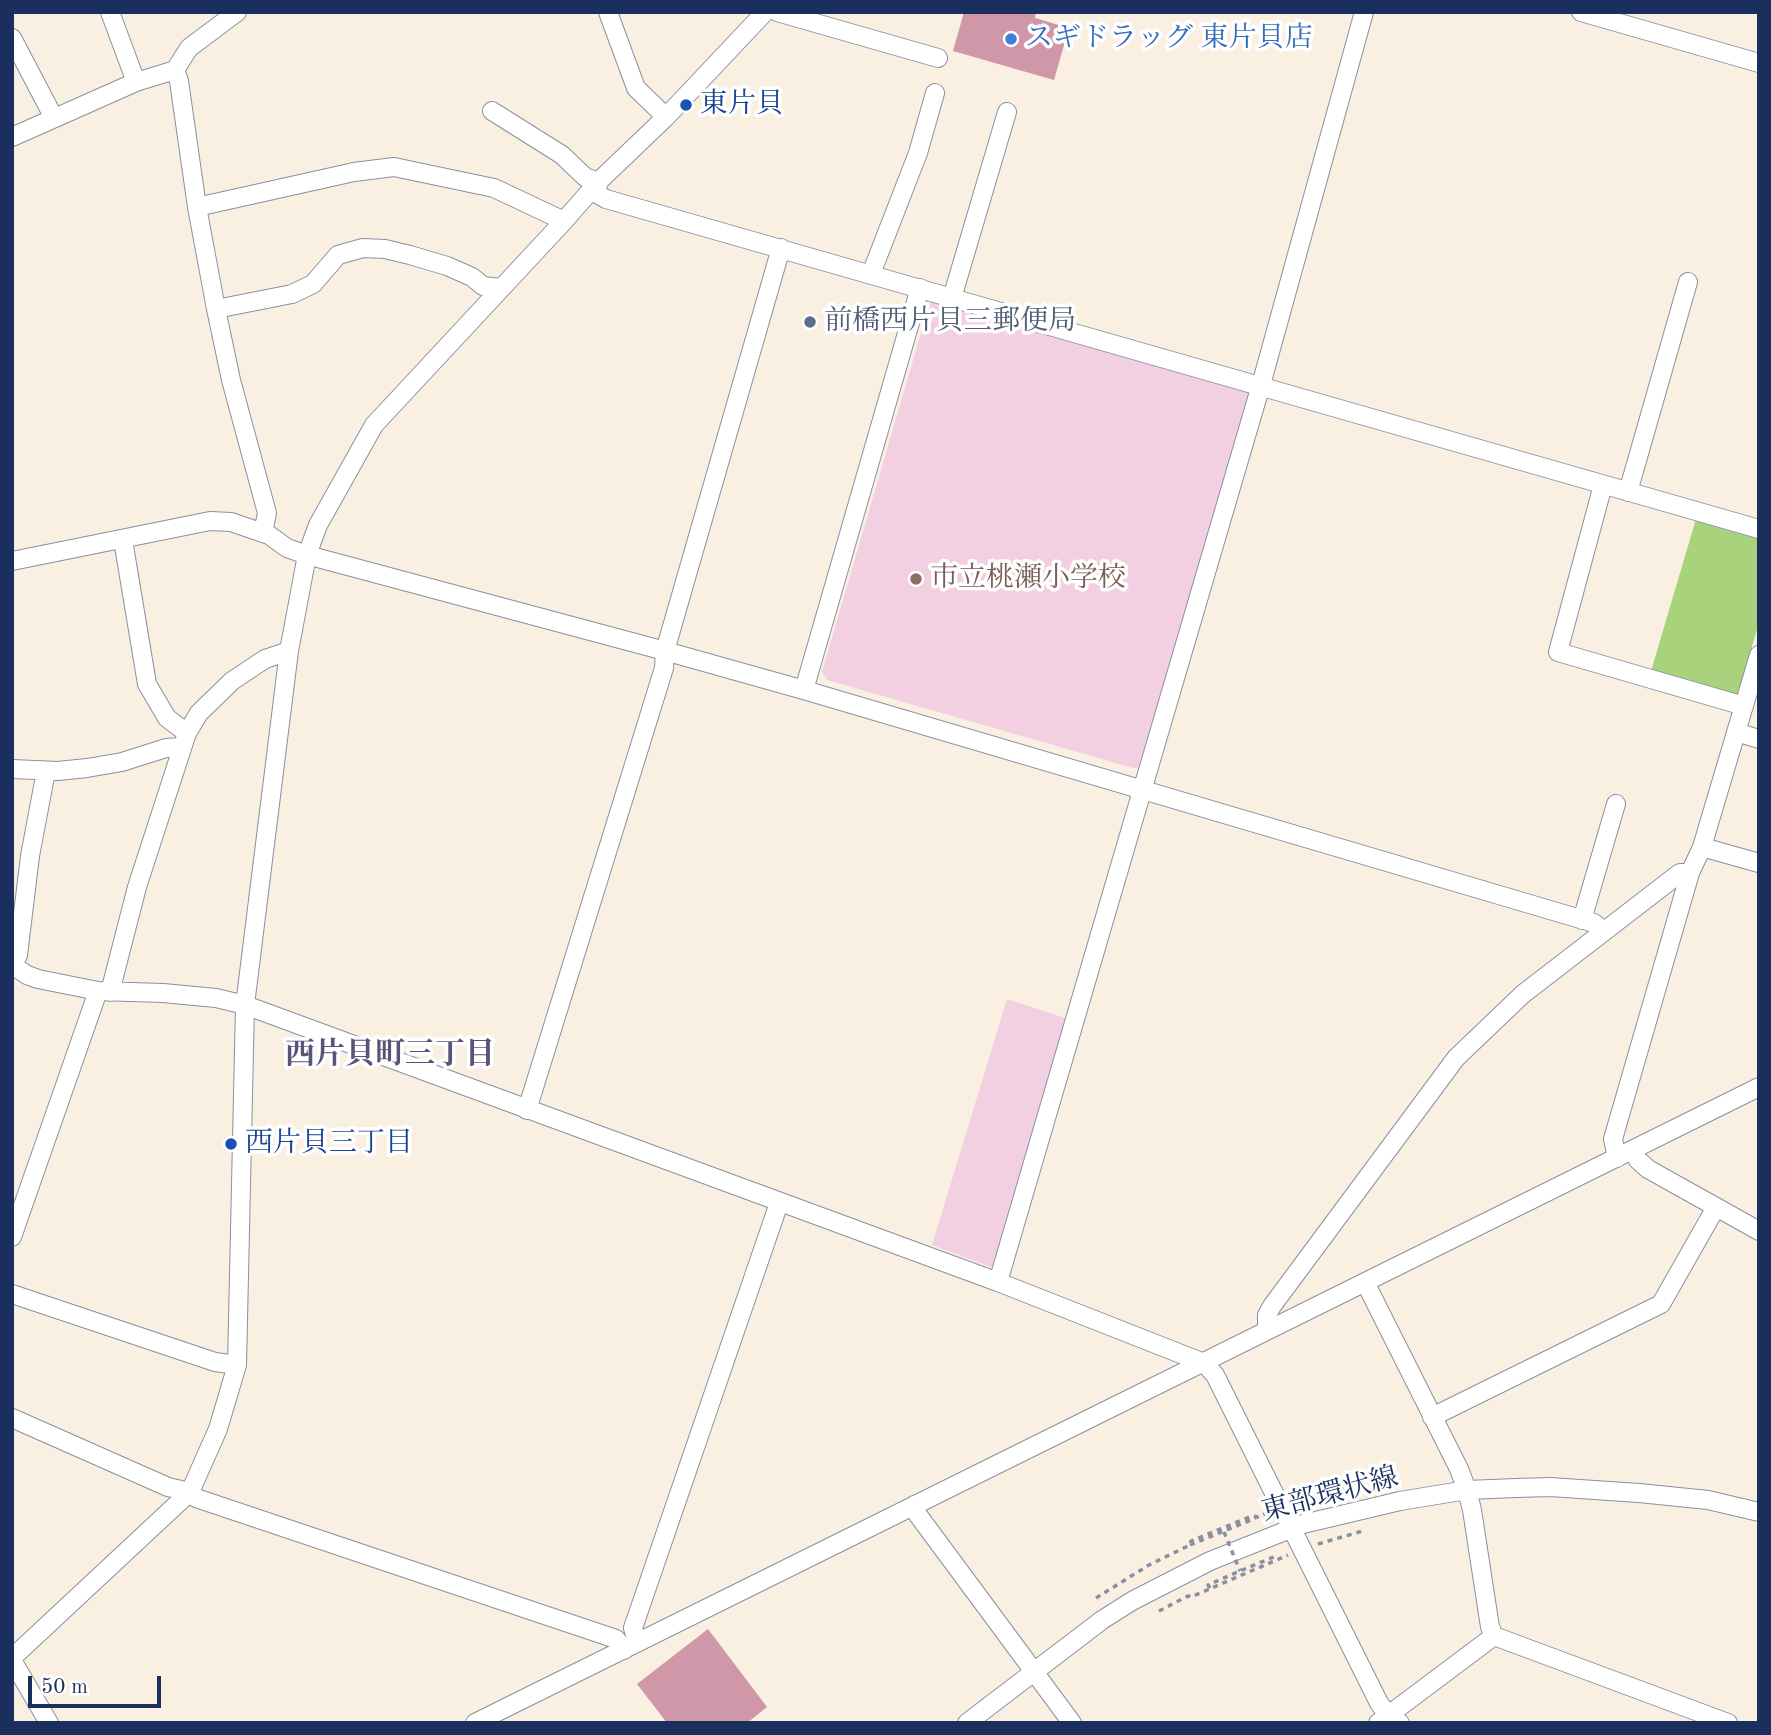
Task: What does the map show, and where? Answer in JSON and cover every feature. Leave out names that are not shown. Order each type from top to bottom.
[{"type":"street","points":[[110,12],[136,82]]},
{"type":"street","points":[[12,137],[136,82],[175,69],[189,48],[237,12]]},
{"type":"street","points":[[608,12],[636,88],[666,117]]},
{"type":"street","points":[[49,1723],[12,1659],[190,1492],[218,1429],[237,1365],[245,1005],[289,651],[307,555],[318,525],[374,425],[598,182],[666,117],[765,12]]},
{"type":"street","points":[[777,12],[938,58]]},
{"type":"street","points":[[998,1282],[1261,385],[1364,12]]},
{"type":"street","points":[[1581,12],[1759,63]]},
{"type":"street","points":[[12,38],[54,118]]},
{"type":"street","points":[[175,69],[216,309],[231,380],[267,513],[263,533]]},
{"type":"street","points":[[871,274],[918,153],[935,93]]},
{"type":"street","points":[[492,111],[562,155],[585,177],[598,182]]},
{"type":"street","points":[[953,298],[1007,112]]},
{"type":"street","points":[[197,207],[354,172],[394,167],[495,188],[564,221]]},
{"type":"street","points":[[598,182],[597,194],[606,199],[1759,529]]},
{"type":"street","points":[[216,309],[292,294],[313,284],[338,255],[363,248],[385,249],[410,255],[447,266],[472,277],[483,286],[501,288]]},
{"type":"street","points":[[527,1110],[664,668],[665,651],[781,248]]},
{"type":"street","points":[[1628,492],[1688,282]]},
{"type":"street","points":[[804,690],[920,288]]},
{"type":"street","points":[[1603,485],[1558,652],[1744,706]]},
{"type":"street","points":[[12,561],[210,521],[231,523],[263,533],[287,548],[307,555],[804,690],[1582,920],[1598,925],[1604,931]]},
{"type":"street","points":[[123,540],[147,684],[184,740]]},
{"type":"street","points":[[12,1237],[16,1218],[104,992],[184,740],[199,713],[232,681],[265,659],[289,651]]},
{"type":"street","points":[[1617,1158],[1613,1139],[1690,873],[1702,847],[1759,655]]},
{"type":"street","points":[[1736,732],[1759,739]]},
{"type":"street","points":[[12,769],[46,771],[87,768],[122,762],[184,740]]},
{"type":"street","points":[[46,771],[30,856],[18,954],[13,965],[27,975],[104,992],[176,995],[245,1005],[998,1282],[1204,1363],[1215,1375],[1389,1720],[1494,1636]]},
{"type":"street","points":[[1582,920],[1616,804]]},
{"type":"street","points":[[1702,847],[1759,863]]},
{"type":"street","points":[[1267,1330],[1266,1315],[1272,1306],[1456,1058],[1512,1003],[1676,876],[1690,873]]},
{"type":"street","points":[[475,1723],[1759,1087]]},
{"type":"street","points":[[1633,1150],[1648,1170],[1759,1231]]},
{"type":"street","points":[[631,1646],[633,1628],[779,1203]]},
{"type":"street","points":[[1432,1417],[1661,1304],[1715,1209]]},
{"type":"street","points":[[1365,1282],[1459,1468],[1472,1510],[1490,1627],[1494,1636],[1728,1723]]},
{"type":"street","points":[[12,1294],[215,1362],[237,1365]]},
{"type":"street","points":[[12,1418],[168,1487],[190,1492],[196,1498],[631,1646]]},
{"type":"street","name":"東部環状線","points":[[967,1723],[1102,1619],[1132,1601],[1210,1561],[1303,1524],[1361,1509],[1467,1490],[1550,1487],[1708,1500],[1759,1512]]},
{"type":"street","points":[[914,1505],[918,1515],[1072,1723]]},
{"type":"path","points":[[1292,1504],[1344,1488]]},
{"type":"path","points":[[1096,1598],[1149,1565],[1272,1511]]},
{"type":"path","points":[[1190,1545],[1191,1541],[1227,1525],[1252,1516],[1258,1517]]},
{"type":"path","points":[[1314,1545],[1366,1530]]},
{"type":"path","points":[[1224,1532],[1240,1571]]},
{"type":"path","points":[[1159,1611],[1188,1596],[1293,1553]]},
{"type":"path","points":[[1210,1588],[1208,1585],[1240,1571],[1274,1557],[1276,1560]]},
{"type":"shaded area","points":[[935,298],[1250,390],[1139,767],[1133,768],[827,680],[822,672],[930,302]]},
{"type":"shaded area","points":[[1007,999],[1068,1019],[996,1262],[991,1267],[932,1245]]},
{"type":"green space","points":[[1696,519],[1759,538],[1759,623],[1737,697],[1651,671]]},
{"type":"building","name":"スギドラッグ 東片貝店","points":[[964,12],[1036,12],[1035,18],[1069,28],[1054,80],[953,51]]},
{"type":"building","points":[[708,1629],[767,1707],[747,1723],[667,1723],[637,1684]]},
{"type":"place","name":"スギドラッグ 東片貝店","points":[[1011,39]]},
{"type":"place","name":"東片貝","points":[[686,105]]},
{"type":"place","name":"前橋西片貝三郵便局","points":[[810,322]]},
{"type":"place","name":"市立桃瀬小学校","points":[[916,579]]},
{"type":"place","name":"西片貝三丁目","points":[[231,1144]]},
{"type":"district","name":"西片貝町三丁目","points":[[390,1055]]}]
